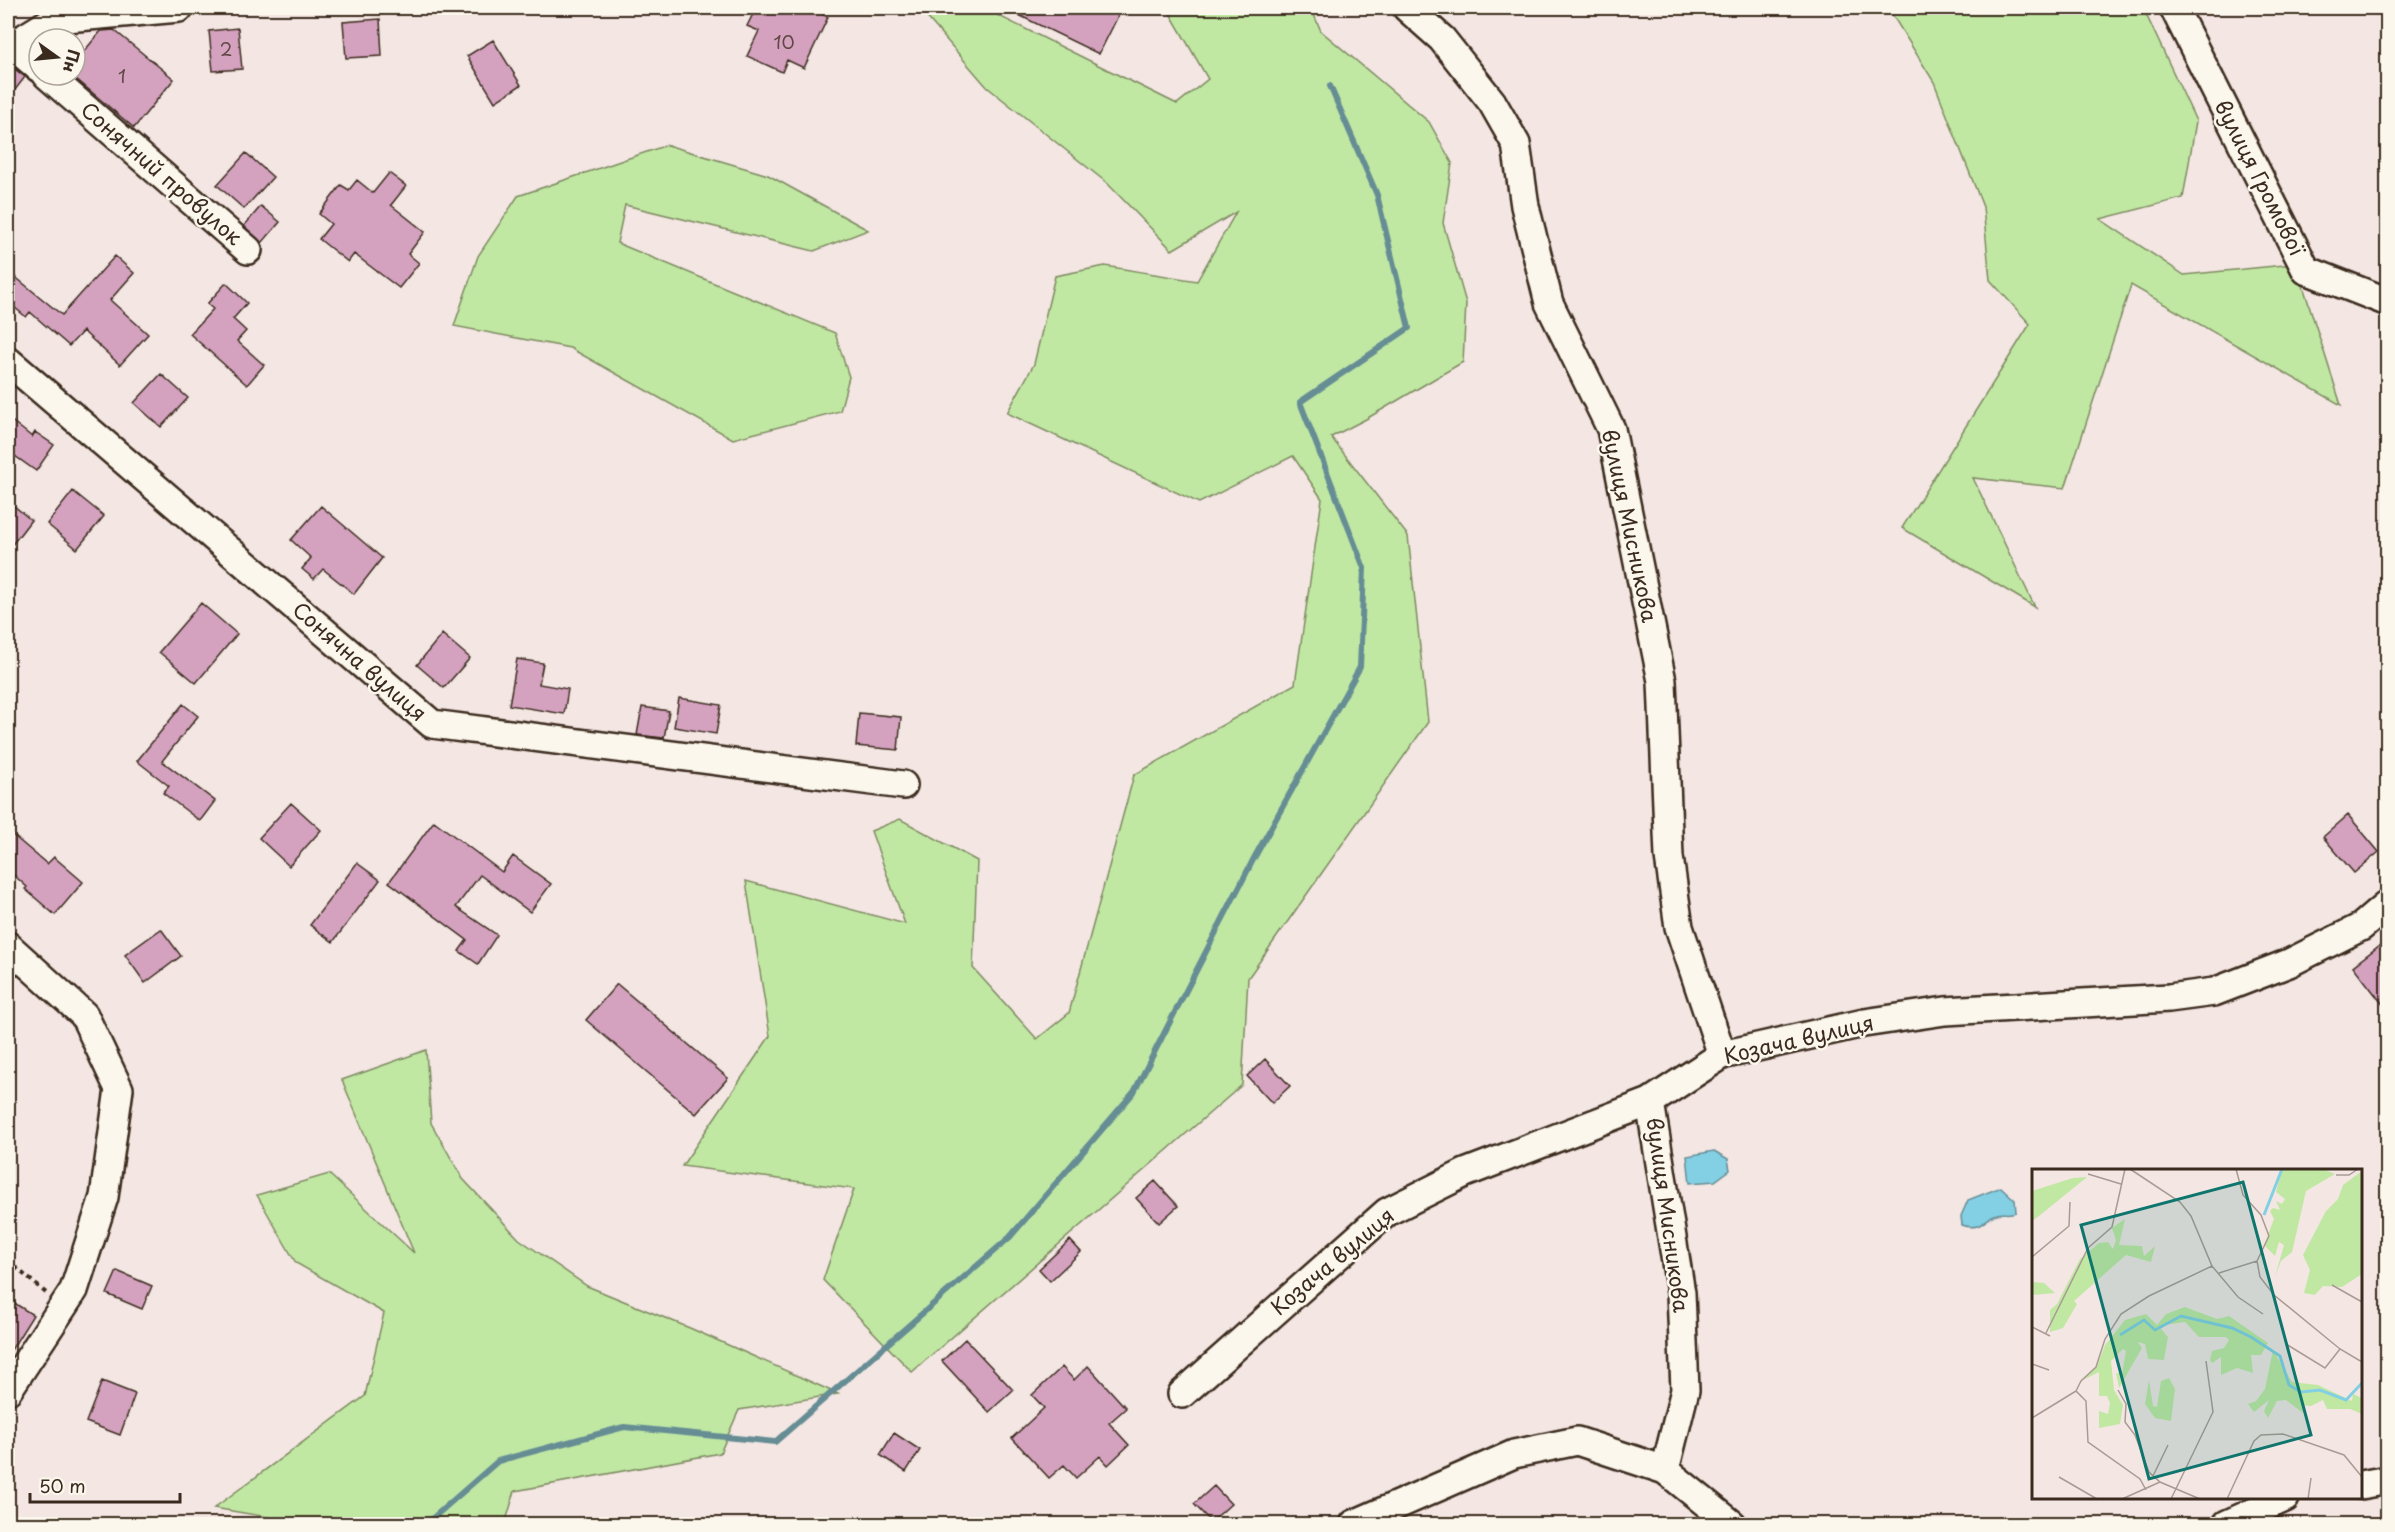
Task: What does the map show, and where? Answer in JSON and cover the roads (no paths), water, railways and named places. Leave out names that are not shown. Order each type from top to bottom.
[{"type":"street","points":[[27,59],[10,46],[55,20],[179,8]]},
{"type":"street","name":"вулиця Мисникова","points":[[1407,8],[1449,48],[1492,102],[1516,144],[1525,206],[1549,303],[1611,429],[1662,681],[1669,857],[1679,927],[1722,1055]]},
{"type":"street","name":"вулиця Громової","points":[[2174,8],[2306,270],[2388,302]]},
{"type":"street","name":"Сонячний провулок","points":[[61,87],[248,250]]},
{"type":"street","name":"Сонячна вулиця","points":[[8,361],[432,724],[903,785]]},
{"type":"street","name":"Козача вулиця","points":[[1182,1394],[1387,1212],[1465,1173],[1650,1102],[1722,1055],[1864,1023],[1945,1011],[2169,998],[2214,992],[2289,963],[2361,927],[2388,904]]},
{"type":"street","points":[[8,946],[84,1015],[119,1089],[104,1197],[74,1290],[8,1390]]},
{"type":"street","name":"вулиця Мисникова","points":[[1650,1102],[1682,1293],[1685,1390],[1665,1470]]},
{"type":"street","points":[[1354,1524],[1514,1454],[1577,1441],[1665,1470],[1732,1524]]},
{"type":"street","points":[[2362,1485],[2388,1480]]},
{"type":"street","points":[[2228,1524],[2281,1499]]},
{"type":"water","points":[[1714,1151],[1728,1159],[1730,1170],[1715,1181],[1690,1183],[1687,1156]]},
{"type":"water","points":[[2001,1187],[2015,1200],[2016,1212],[1997,1214],[1974,1227],[1962,1225],[1961,1216],[1968,1200]]},
{"type":"waterway","points":[[426,1524],[498,1461],[624,1427],[775,1442],[1010,1237],[1134,1092],[1253,860],[1360,667],[1364,568],[1300,402],[1409,328],[1377,195],[1330,86]]}]
